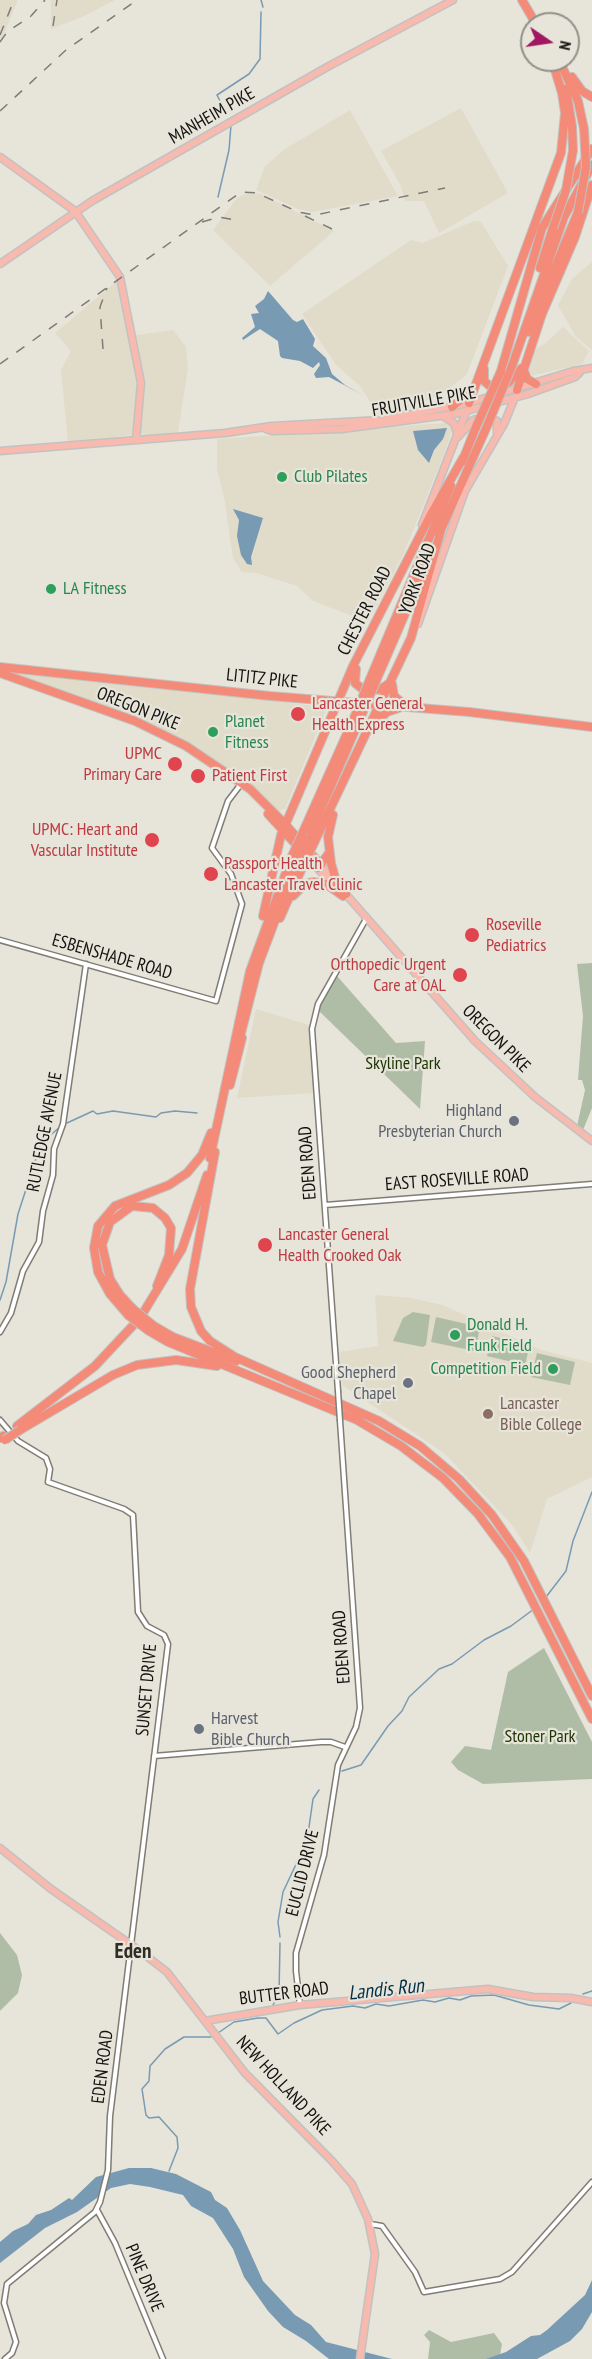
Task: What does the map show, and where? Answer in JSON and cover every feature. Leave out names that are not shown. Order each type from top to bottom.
[{"type":"highway","points":[[469,403],[558,162],[564,133],[559,72]]},
{"type":"highway","points":[[250,971],[308,839],[463,458],[518,331],[554,228],[566,190],[573,150],[569,102],[560,72]]},
{"type":"highway","points":[[373,680],[488,424],[578,212],[586,167],[584,129],[577,100],[563,72]]},
{"type":"highway","points":[[567,72],[578,86],[592,97]]},
{"type":"highway","points":[[501,370],[538,239],[566,187],[592,149]]},
{"type":"highway","points":[[512,366],[564,217],[592,165]]},
{"type":"highway","points":[[518,390],[549,297],[581,221],[592,185]]},
{"type":"highway","points":[[527,248],[549,206],[566,187]]},
{"type":"highway","points":[[488,350],[483,376],[488,386],[508,383],[525,366]]},
{"type":"highway","points":[[525,366],[527,380],[536,384]]},
{"type":"highway","points":[[452,407],[467,396],[475,383]]},
{"type":"highway","points":[[408,559],[463,458]]},
{"type":"highway","points":[[411,638],[441,530]]},
{"type":"highway","name":"CHESTER ROAD","points":[[334,701],[345,686],[359,653],[408,559]]},
{"type":"highway","name":"YORK ROAD","points":[[346,780],[411,638]]},
{"type":"highway","points":[[359,653],[354,678],[358,688],[377,691],[388,685],[394,677]]},
{"type":"highway","points":[[17,679],[17,673],[24,669]]},
{"type":"highway","name":"LITITZ PIKE","points":[[0,670],[24,669],[334,701],[410,706],[592,727]]},
{"type":"highway","name":"OREGON PIKE","points":[[0,670],[17,679],[154,729],[195,752],[250,789],[320,867]]},
{"type":"highway","points":[[394,677],[394,696],[410,706]]},
{"type":"highway","points":[[18,1428],[66,1391],[109,1353],[151,1304],[187,1237],[206,1181],[250,971],[270,892],[277,848],[334,701]]},
{"type":"highway","points":[[369,732],[387,712],[410,706]]},
{"type":"highway","points":[[308,839],[346,780]]},
{"type":"highway","points":[[344,895],[336,881],[329,853],[331,822],[346,780]]},
{"type":"highway","points":[[277,848],[276,828],[271,814],[284,814],[297,797]]},
{"type":"highway","points":[[320,867],[329,853]]},
{"type":"highway","points":[[224,1112],[261,968],[298,862]]},
{"type":"highway","points":[[2,1439],[106,1361],[153,1306],[191,1236],[203,1201],[259,963],[298,862]]},
{"type":"highway","points":[[276,926],[292,897],[309,882],[326,884],[344,895]]},
{"type":"highway","points":[[232,1053],[214,1124],[199,1159],[187,1173],[169,1185],[115,1206],[103,1217],[96,1230],[94,1248],[98,1272],[110,1294],[168,1342],[357,1420],[389,1438],[443,1478],[492,1531],[520,1574],[592,1719]]},
{"type":"highway","points":[[215,1152],[190,1289],[191,1307],[201,1331],[210,1341],[260,1369]]},
{"type":"highway","points":[[109,1353],[157,1286],[172,1242],[171,1228],[165,1218],[153,1208],[138,1205],[125,1209],[115,1217],[104,1233],[102,1245],[110,1279],[130,1311]]},
{"type":"highway","points":[[151,1328],[180,1341],[260,1369],[373,1417],[420,1446],[459,1479],[492,1515],[524,1561],[592,1696]]},
{"type":"highway","points":[[18,1428],[113,1375],[151,1362],[176,1360],[207,1364],[301,1397]]},
{"type":"main road","name":"MANHEIM PIKE","points":[[0,264],[75,212],[445,2],[453,0]]},
{"type":"main road","points":[[0,157],[75,212],[117,271],[125,290],[141,382],[136,440]]},
{"type":"main road","name":"FRUITVILLE PIKE","points":[[0,451],[266,429],[272,426],[381,420],[469,403],[592,368]]},
{"type":"main road","name":"FRUITVILLE PIKE","points":[[266,429],[272,431],[342,429],[440,417],[515,399],[575,376],[581,371]]},
{"type":"main road","name":"YORK ROAD","points":[[411,638],[465,491],[510,412],[518,390]]},
{"type":"main road","points":[[510,412],[528,394]]},
{"type":"main road","name":"CHESTER ROAD","points":[[408,559],[469,403]]},
{"type":"main road","points":[[440,417],[454,423],[457,433]]},
{"type":"main road","points":[[450,451],[464,428],[476,419],[494,418],[498,428],[496,435]]},
{"type":"main road","name":"OREGON PIKE","points":[[320,867],[475,1041],[535,1096],[592,1141]]},
{"type":"main road","name":"NEW HOLLAND PIKE","points":[[0,1848],[51,1889],[168,1973],[246,2074],[343,2172],[358,2194],[370,2224],[375,2264],[360,2359]]},
{"type":"main road","name":"BUTTER ROAD","points":[[205,2021],[300,2006],[488,1989],[533,1997],[581,2000],[592,2004]]},
{"type":"street","name":"ESBENSHADE ROAD","points":[[0,940],[216,1001],[242,904],[231,874],[212,848],[228,801],[241,784]]},
{"type":"street","name":"EDEN ROAD","points":[[345,1747],[357,1722],[360,1704],[312,1025],[318,1004],[366,920]]},
{"type":"street","name":"RUTLEDGE AVENUE","points":[[0,1332],[8,1319],[23,1271],[39,1242],[43,1211],[53,1175],[54,1149],[63,1124],[86,964]]},
{"type":"street","name":"EAST ROSEVILLE ROAD","points":[[325,1205],[592,1184]]},
{"type":"street","name":"SUNSET DRIVE","points":[[0,1420],[18,1441],[46,1458],[50,1469],[48,1482],[124,1509],[133,1515],[136,1603],[143,1622],[164,1635],[168,1644],[154,1756]]},
{"type":"street","points":[[154,1756],[321,1742],[331,1742],[345,1747]]},
{"type":"street","name":"EUCLID DRIVE","points":[[300,2006],[296,1957],[322,1863],[336,1771],[345,1747]]},
{"type":"street","name":"EDEN ROAD","points":[[97,2210],[108,2170],[111,2106],[154,1756]]},
{"type":"street","points":[[370,2224],[381,2226],[415,2272],[424,2292],[500,2279],[512,2272],[592,2182]]},
{"type":"street","points":[[5,2359],[12,2353],[16,2342],[4,2303],[7,2284],[97,2210]]},
{"type":"street","name":"PINE DRIVE","points":[[97,2210],[115,2243],[163,2359]]},
{"type":"shaded area","points":[[0,0],[18,0],[0,43]]},
{"type":"shaded area","points":[[51,0],[115,0],[82,17],[51,29]]},
{"type":"shaded area","points":[[461,108],[508,193],[439,233],[424,201],[405,201],[401,186],[381,151]]},
{"type":"shaded area","points":[[350,110],[398,196],[312,212],[298,209],[256,190],[265,166],[285,149]]},
{"type":"shaded area","points":[[250,192],[261,194],[334,231],[270,286],[213,230],[237,198]]},
{"type":"shaded area","points":[[474,221],[481,222],[508,266],[467,374],[450,388],[414,408],[374,414],[368,398],[358,384],[336,365],[302,314],[411,240],[422,243]]},
{"type":"shaded area","points":[[592,262],[592,350],[576,337],[558,305],[572,279]]},
{"type":"shaded area","points":[[118,280],[136,367],[137,400],[132,435],[68,442],[61,370],[71,351],[55,333]]},
{"type":"shaded area","points":[[563,327],[589,351],[582,364],[531,376],[528,371],[535,349]]},
{"type":"shaded area","points":[[173,330],[186,347],[188,369],[178,432],[144,436],[139,431],[145,394],[144,376],[136,335]]},
{"type":"shaded area","points":[[445,423],[452,425],[452,431],[444,454],[404,553],[368,622],[313,601],[297,586],[256,573],[242,572],[233,558],[225,502],[217,469],[217,439]]},
{"type":"shaded area","points":[[4,670],[327,708],[285,809],[276,812],[222,767],[179,738],[136,718]]},
{"type":"shaded area","points":[[256,1009],[309,1025],[314,1093],[237,1098]]},
{"type":"shaded area","name":"Lancaster Bible College","points":[[375,1295],[411,1298],[443,1305],[541,1350],[592,1363],[592,1477],[547,1499],[530,1553],[513,1526],[444,1453],[342,1385],[339,1352],[378,1346]]},
{"type":"green space","points":[[592,963],[592,1108],[583,1130],[577,1126],[585,1090],[582,1080],[578,1080],[583,1016],[577,964]]},
{"type":"green space","name":"Skyline Park","points":[[337,976],[396,1043],[425,1041],[420,1109],[318,1010]]},
{"type":"green space","points":[[413,1312],[430,1315],[426,1345],[423,1347],[393,1341],[403,1318]]},
{"type":"green space","name":"Donald H. Funk Field","points":[[436,1317],[480,1327],[475,1351],[431,1342]]},
{"type":"green space","points":[[492,1336],[530,1345],[525,1365],[487,1356]]},
{"type":"green space","name":"Competition Field","points":[[537,1353],[575,1362],[570,1385],[531,1377]]},
{"type":"green space","name":"Stoner Park","points":[[544,1648],[592,1742],[592,1779],[483,1784],[458,1770],[451,1762],[465,1746],[491,1750],[508,1672]]},
{"type":"green space","points":[[0,1933],[17,1955],[22,1975],[18,1993],[0,2011]]},
{"type":"green space","points":[[429,2330],[451,2342],[494,2333],[502,2344],[500,2355],[498,2359],[428,2359],[430,2342],[424,2335]]},
{"type":"water","points":[[268,291],[293,320],[297,322],[303,319],[315,339],[313,346],[326,358],[332,374],[345,385],[363,395],[329,377],[316,378],[314,374],[320,365],[319,362],[313,368],[300,361],[282,358],[278,341],[260,329],[243,340],[242,338],[255,327],[251,314],[259,313],[255,306],[264,299]]},
{"type":"water","points":[[447,428],[429,463],[418,450],[413,431]]},
{"type":"water","points":[[233,509],[263,518],[251,557],[252,565],[247,564],[241,555],[237,536],[239,520]]},
{"type":"water","points":[[129,2168],[151,2168],[176,2174],[211,2192],[215,2200],[227,2208],[240,2230],[263,2281],[295,2315],[311,2325],[326,2342],[392,2359],[329,2359],[283,2327],[268,2311],[244,2277],[233,2249],[213,2218],[191,2206],[183,2195],[130,2184],[111,2188],[77,2212],[45,2228],[0,2263],[0,2242],[13,2231],[28,2224],[36,2215],[51,2210],[69,2198],[72,2200],[96,2177]]},
{"type":"water","points":[[592,2280],[592,2312],[582,2329],[570,2341],[537,2359],[486,2359],[506,2352],[531,2336],[540,2335],[547,2330],[585,2295]]},
{"type":"waterway","points":[[261,0],[263,7]]},
{"type":"waterway","points":[[222,105],[217,95],[249,74],[260,59],[261,12]]},
{"type":"waterway","points":[[218,197],[229,150],[231,125]]},
{"type":"waterway","points":[[67,1123],[93,1111],[97,1114],[113,1111],[156,1117],[161,1113],[175,1111],[197,1113]]},
{"type":"waterway","points":[[0,1300],[6,1282],[18,1214],[41,1143],[60,1127]]},
{"type":"waterway","points":[[546,1597],[566,1571],[573,1541],[592,1492]]},
{"type":"waterway","points":[[342,1771],[361,1765],[388,1726],[402,1711],[409,1697],[439,1669],[452,1664],[484,1640],[511,1626],[534,1609]]},
{"type":"waterway","points":[[280,1937],[278,1922],[283,1892],[307,1841],[313,1799],[319,1790]]},
{"type":"waterway","points":[[273,2005],[279,1994],[280,1943]]},
{"type":"waterway","name":"Landis Run","points":[[583,1994],[592,1991]]},
{"type":"waterway","name":"Landis Run","points":[[218,2033],[234,2022],[266,2018],[278,2034],[294,2023],[322,2010],[353,2006],[365,2008],[376,2004],[389,2006],[423,2000],[435,2002],[449,1998],[460,2000],[471,1996],[494,1995],[529,2005],[559,2009],[571,2003]]},
{"type":"waterway","name":"Landis Run","points":[[169,2171],[178,2148],[177,2137],[159,2117],[149,2118],[146,2115],[142,2089],[149,2081],[150,2066],[165,2049],[184,2037],[211,2037]]},
{"type":"railway","points":[[0,35],[14,0]]},
{"type":"railway","points":[[0,42],[7,32],[31,16],[45,0]]},
{"type":"railway","points":[[53,26],[57,0]]},
{"type":"railway","points":[[0,111],[66,50],[137,0]]},
{"type":"railway","points":[[0,364],[241,192],[257,193],[298,212],[315,215],[445,188]]},
{"type":"railway","points":[[305,216],[332,229]]},
{"type":"railway","points":[[202,222],[219,217],[235,220]]},
{"type":"railway","points":[[103,349],[100,307],[107,288]]},
{"type":"place","name":"Club Pilates","points":[[282,477]]},
{"type":"place","name":"LA Fitness","points":[[51,589]]},
{"type":"place","name":"Lancaster General Health Express","points":[[298,714]]},
{"type":"place","name":"Planet Fitness","points":[[213,732]]},
{"type":"place","name":"UPMC Primary Care","points":[[175,764]]},
{"type":"place","name":"Patient First","points":[[198,776]]},
{"type":"place","name":"UPMC: Heart and Vascular Institute","points":[[152,840]]},
{"type":"place","name":"Passport Health Lancaster Travel Clinic","points":[[211,874]]},
{"type":"place","name":"Roseville Pediatrics","points":[[472,935]]},
{"type":"place","name":"Orthopedic Urgent Care at OAL","points":[[460,975]]},
{"type":"place","name":"Highland Presbyterian Church","points":[[514,1121]]},
{"type":"place","name":"Lancaster General Health Crooked Oak","points":[[265,1245]]},
{"type":"place","name":"Donald H. Funk Field","points":[[455,1335]]},
{"type":"place","name":"Competition Field","points":[[553,1369]]},
{"type":"place","name":"Good Shepherd Chapel","points":[[408,1383]]},
{"type":"place","name":"Lancaster Bible College","points":[[488,1414]]},
{"type":"place","name":"Harvest Bible Church","points":[[199,1729]]},
{"type":"district","name":"Eden","points":[[133,1952]]}]
